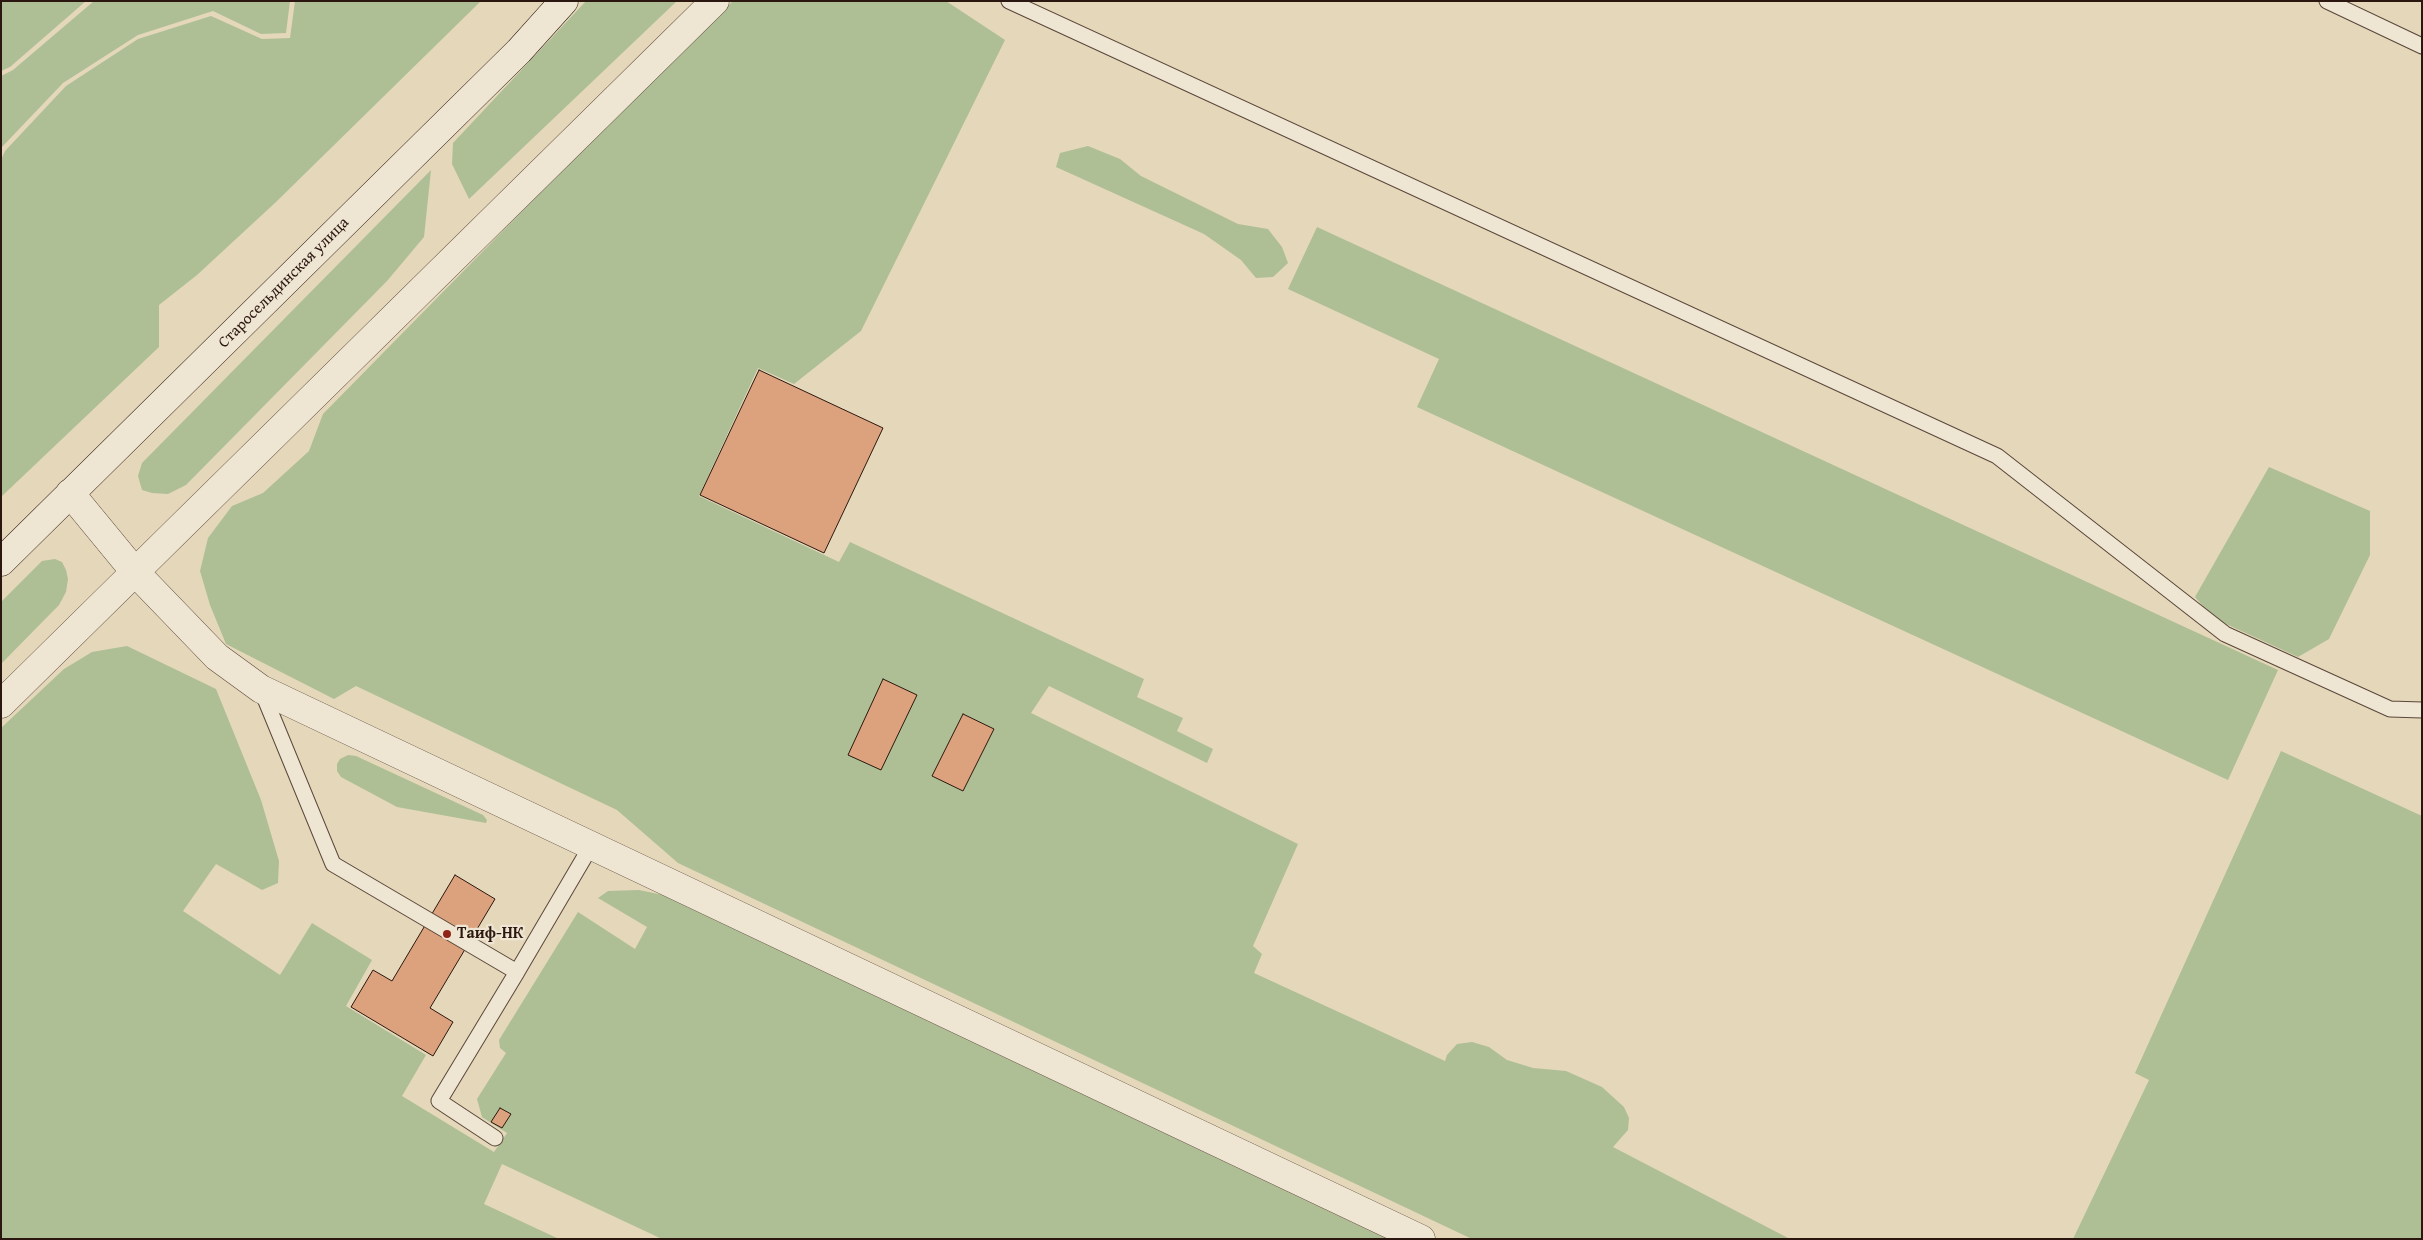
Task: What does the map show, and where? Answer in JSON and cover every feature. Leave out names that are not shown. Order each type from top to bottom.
[{"type":"street","name":"Старосельдинская улица","points":[[1,562],[519,51],[564,1]]},
{"type":"street","points":[[1,704],[715,1]]},
{"type":"street","points":[[70,493],[135,572],[217,657],[261,689],[1421,1239]]},
{"type":"lane","points":[[1009,1],[1997,456],[2225,634],[2390,709],[2422,710]]},
{"type":"lane","points":[[2327,1],[2422,46]]},
{"type":"lane","points":[[261,689],[333,864],[517,972]]},
{"type":"lane","points":[[495,1138],[439,1101],[591,846]]},
{"type":"green space","points":[[1,1],[86,1],[10,67],[1,71]]},
{"type":"green space","points":[[94,1],[290,1],[286,33],[261,34],[213,11],[138,35],[63,83],[1,148],[1,76],[13,70]]},
{"type":"green space","points":[[295,1],[481,1],[276,202],[197,275],[159,305],[159,347],[1,497],[1,160],[5,151],[66,86],[138,39],[211,16],[262,39],[290,38]]},
{"type":"green space","points":[[586,1],[677,1],[469,199],[452,164],[453,143]]},
{"type":"green space","points":[[733,1],[946,1],[1005,40],[861,331],[794,384],[758,368],[699,496],[839,562],[850,542],[1144,679],[1137,697],[1183,718],[1177,731],[1213,749],[1207,763],[1049,686],[1031,713],[1298,844],[1253,946],[1262,954],[1254,973],[1445,1061],[1447,1055],[1457,1044],[1472,1042],[1489,1047],[1507,1060],[1533,1068],[1566,1071],[1602,1087],[1624,1107],[1629,1118],[1628,1130],[1613,1147],[1790,1239],[1472,1239],[678,863],[617,810],[356,686],[334,699],[226,644],[210,605],[200,571],[208,538],[232,506],[263,493],[309,451],[323,414],[662,69]]},
{"type":"green space","points":[[1088,146],[1120,159],[1141,176],[1238,224],[1268,229],[1282,247],[1288,263],[1273,277],[1256,278],[1241,260],[1204,234],[1056,167],[1060,153]]},
{"type":"green space","points":[[431,170],[424,237],[387,281],[186,485],[168,494],[142,490],[138,476],[142,463]]},
{"type":"green space","points":[[1317,227],[2278,670],[2228,780],[1417,407],[1439,359],[1288,289]]},
{"type":"green space","points":[[2269,467],[2370,511],[2370,555],[2329,639],[2298,657],[2213,618],[2195,597]]},
{"type":"green space","points":[[55,559],[62,562],[66,570],[68,579],[66,592],[59,605],[1,664],[1,602],[42,561]]},
{"type":"green space","points":[[127,646],[216,689],[261,800],[279,861],[278,883],[262,890],[216,864],[183,911],[280,975],[312,923],[372,960],[346,1006],[426,1055],[402,1096],[494,1152],[507,1133],[482,1117],[477,1099],[506,1053],[500,1048],[499,1040],[578,912],[635,949],[647,927],[598,898],[608,891],[639,890],[663,895],[1387,1239],[662,1239],[502,1164],[484,1204],[559,1239],[1,1239],[1,728],[64,669],[92,652]]},
{"type":"green space","points":[[2281,751],[2422,816],[2422,1239],[2073,1239],[2149,1080],[2135,1073]]},
{"type":"green space","points":[[348,755],[356,756],[483,815],[487,820],[486,823],[397,807],[341,777],[337,771],[337,764],[340,759]]},
{"type":"building","points":[[759,370],[883,428],[824,553],[700,495]]},
{"type":"building","points":[[883,679],[917,695],[881,770],[848,755]]},
{"type":"building","points":[[963,714],[994,729],[963,791],[932,776]]},
{"type":"building","name":"Таиф-НК","points":[[455,875],[495,899],[430,1008],[453,1022],[433,1056],[351,1007],[373,970],[392,981]]},
{"type":"building","points":[[500,1108],[511,1114],[502,1128],[491,1122]]},
{"type":"place","name":"Таиф-НК","points":[[447,934]]}]
